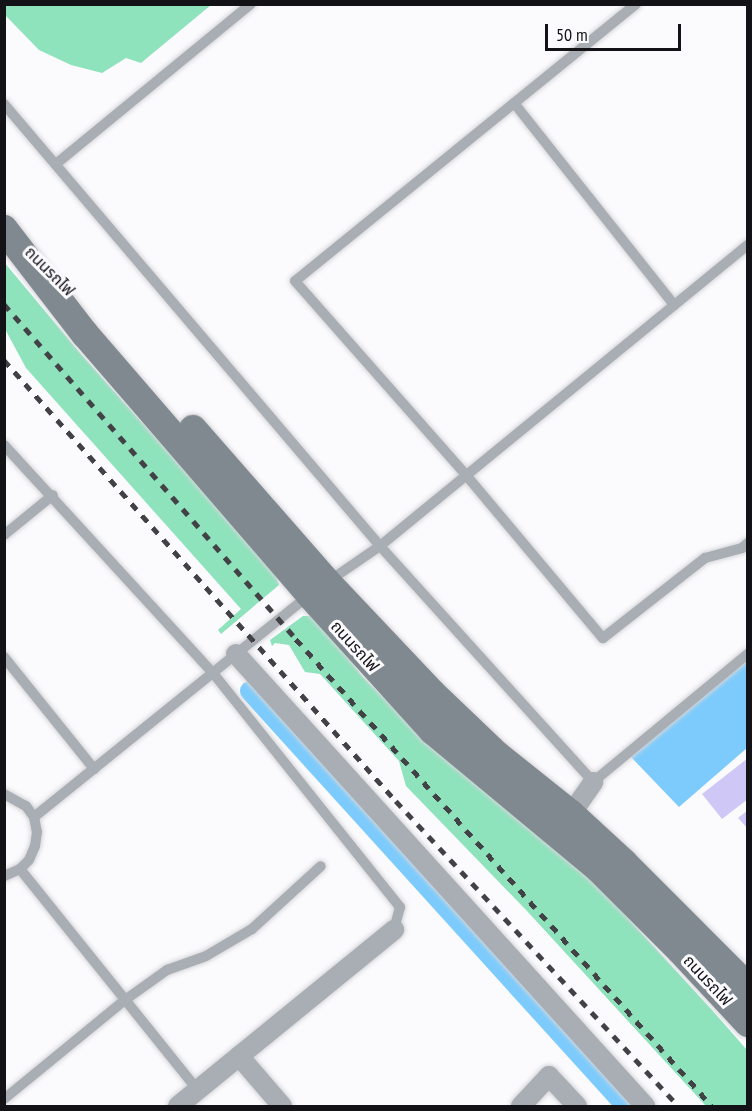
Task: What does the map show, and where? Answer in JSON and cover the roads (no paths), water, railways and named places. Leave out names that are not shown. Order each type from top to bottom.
[{"type":"main road","name":"ถนนรถไฟ","points":[[4,227],[85,333],[318,589],[433,731],[599,868],[680,950],[747,1023]]},
{"type":"main road","name":"ถนนรถไฟ","points":[[318,589],[489,747],[571,814],[623,862],[747,987]]},
{"type":"street","points":[[236,654],[645,1107]]},
{"type":"street","points":[[571,814],[593,782]]},
{"type":"street","points":[[178,1107],[394,930]]},
{"type":"street","points":[[239,1056],[282,1107]]},
{"type":"street","points":[[521,1107],[549,1076],[577,1107]]},
{"type":"lane","points":[[56,164],[250,4]]},
{"type":"lane","points":[[636,4],[295,280],[466,475],[603,638],[705,558],[742,548],[747,543]]},
{"type":"lane","points":[[514,103],[674,305]]},
{"type":"lane","points":[[4,104],[380,546],[593,782],[747,654]]},
{"type":"lane","points":[[34,817],[318,589],[380,546],[747,245]]},
{"type":"lane","points":[[4,445],[53,495],[213,673],[400,907],[394,930]]},
{"type":"lane","points":[[4,535],[53,495]]},
{"type":"lane","points":[[4,657],[94,769]]},
{"type":"lane","points":[[4,794],[26,806],[34,817],[37,832],[35,846],[29,860],[20,869],[4,876]]},
{"type":"lane","points":[[4,1099],[125,1000],[167,970],[206,956],[252,928],[321,866]]},
{"type":"lane","points":[[20,869],[198,1090]]},
{"type":"water","points":[[747,661],[747,748],[679,807],[631,757]]},
{"type":"waterway","points":[[250,691],[626,1106]]},
{"type":"railway","points":[[4,304],[296,639],[712,1106]]},
{"type":"railway","points":[[4,360],[396,801],[678,1106]]}]
